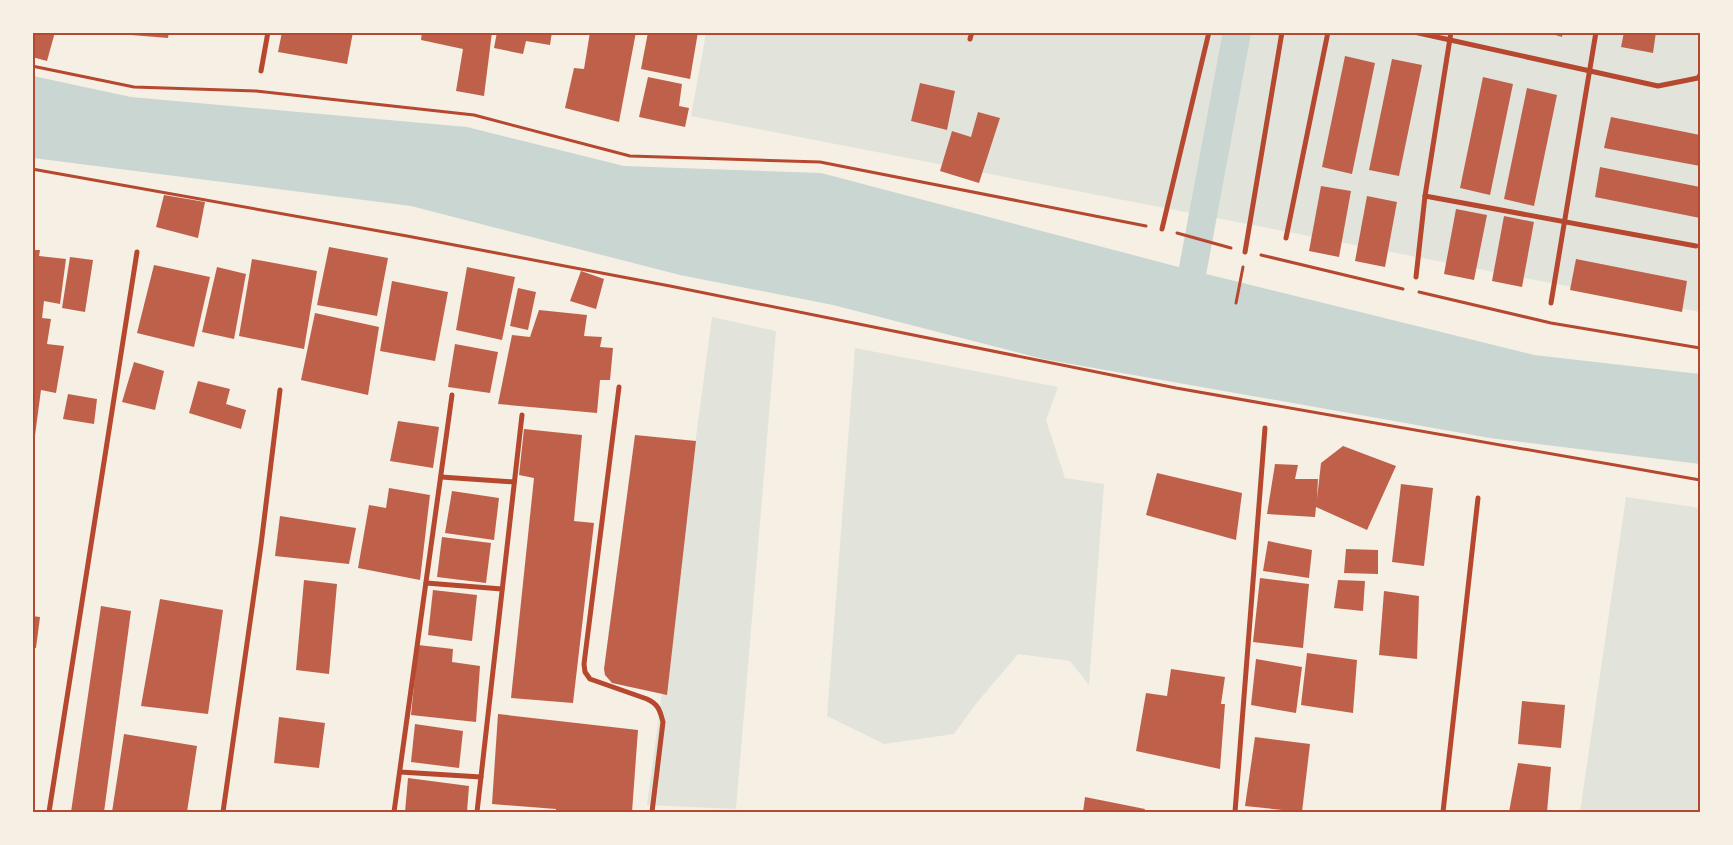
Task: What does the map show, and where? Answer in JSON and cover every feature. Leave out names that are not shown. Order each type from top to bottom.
[{"type":"street","points":[[261,71],[268,32]]},
{"type":"street","points":[[1163,229],[1209,32]]},
{"type":"street","points":[[1244,252],[1282,32]]},
{"type":"street","points":[[1286,238],[1328,32]]},
{"type":"street","points":[[1414,32],[1658,86],[1698,78],[1700,75]]},
{"type":"street","points":[[1416,277],[1425,196],[1451,32]]},
{"type":"street","points":[[1551,303],[1596,32]]},
{"type":"street","points":[[1425,196],[1696,246]]},
{"type":"street","points":[[48,812],[137,252]]},
{"type":"street","points":[[619,387],[584,664],[585,672],[590,679],[647,699],[654,702],[660,709],[663,722],[652,812]]},
{"type":"street","points":[[223,812],[261,545],[280,390]]},
{"type":"street","points":[[394,812],[452,395]]},
{"type":"street","points":[[477,812],[522,415]]},
{"type":"street","points":[[1235,812],[1265,428]]},
{"type":"street","points":[[441,478],[514,482]]},
{"type":"street","points":[[1443,812],[1478,498]]},
{"type":"street","points":[[426,583],[502,589]]},
{"type":"street","points":[[400,772],[482,777]]},
{"type":"path","points":[[32,66],[134,87],[256,91],[474,115],[630,156],[820,162],[1163,229],[1244,252],[1408,290]]},
{"type":"path","points":[[32,169],[592,271],[1176,388],[1700,480]]},
{"type":"path","points":[[1236,303],[1244,252]]},
{"type":"path","points":[[1418,292],[1552,324],[1700,348]]},
{"type":"shaded area","points":[[706,33],[1700,33],[1700,312],[691,116]]},
{"type":"shaded area","points":[[33,76],[131,97],[467,127],[624,166],[821,173],[1190,270],[1534,355],[1700,374],[1700,464],[1490,438],[1043,359],[833,305],[680,275],[411,206],[33,158]]},
{"type":"shaded area","points":[[712,317],[776,331],[736,809],[647,805]]},
{"type":"shaded area","points":[[855,348],[1058,387],[1046,420],[1065,478],[1104,484],[1089,685],[1070,661],[1018,654],[975,705],[954,734],[884,744],[827,716]]},
{"type":"shaded area","points":[[1626,497],[1700,508],[1700,812],[1580,812]]},
{"type":"building","points":[[32,32],[55,32],[47,61],[32,57]]},
{"type":"building","points":[[119,32],[169,32],[168,38],[119,34]]},
{"type":"building","points":[[282,32],[353,32],[347,64],[278,52]]},
{"type":"building","points":[[422,32],[492,32],[484,96],[456,91],[463,49],[421,40]]},
{"type":"building","points":[[497,32],[552,32],[550,45],[526,41],[523,54],[494,48]]},
{"type":"building","points":[[590,32],[636,32],[619,122],[565,108],[574,68],[584,69]]},
{"type":"building","points":[[648,32],[698,32],[690,79],[641,69]]},
{"type":"building","points":[[1545,32],[1563,32],[1562,37]]},
{"type":"building","points":[[1624,32],[1656,32],[1653,53],[1621,47]]},
{"type":"building","points":[[1345,56],[1375,63],[1352,174],[1322,167]]},
{"type":"building","points":[[1392,59],[1422,65],[1399,176],[1369,170]]},
{"type":"building","points":[[648,77],[682,84],[679,106],[689,108],[685,127],[639,117]]},
{"type":"building","points":[[1483,77],[1513,84],[1490,195],[1460,188]]},
{"type":"building","points":[[920,83],[955,91],[947,130],[911,121]]},
{"type":"building","points":[[1527,88],[1557,95],[1534,206],[1504,199]]},
{"type":"building","points":[[978,112],[1000,118],[979,183],[940,171],[952,131],[971,137]]},
{"type":"building","points":[[1611,117],[1700,135],[1700,166],[1604,148]]},
{"type":"building","points":[[1600,167],[1700,187],[1700,218],[1595,197]]},
{"type":"building","points":[[1321,186],[1351,191],[1339,257],[1309,251]]},
{"type":"building","points":[[164,195],[205,202],[198,238],[156,227]]},
{"type":"building","points":[[1367,196],[1397,202],[1385,267],[1355,261]]},
{"type":"building","points":[[1456,209],[1487,215],[1474,280],[1444,274]]},
{"type":"building","points":[[1504,216],[1534,222],[1522,287],[1492,281]]},
{"type":"building","points":[[329,247],[388,258],[377,316],[317,305]]},
{"type":"building","points":[[32,250],[40,250],[39,256],[66,259],[60,304],[44,301],[42,318],[51,319],[47,344],[64,346],[56,393],[41,390],[34,443]]},
{"type":"building","points":[[70,257],[93,260],[85,312],[62,308]]},
{"type":"building","points":[[252,259],[317,271],[304,349],[239,336]]},
{"type":"building","points":[[1576,259],[1687,281],[1682,312],[1570,290]]},
{"type":"building","points":[[154,265],[210,277],[194,347],[137,333]]},
{"type":"building","points":[[217,267],[246,274],[234,339],[202,332]]},
{"type":"building","points":[[467,267],[515,277],[502,340],[456,330]]},
{"type":"building","points":[[581,271],[604,279],[596,309],[570,301]]},
{"type":"building","points":[[392,281],[448,292],[435,361],[380,351]]},
{"type":"building","points":[[518,288],[536,292],[528,330],[510,326]]},
{"type":"building","points":[[539,310],[587,315],[584,336],[602,337],[600,347],[613,348],[610,380],[600,380],[597,413],[498,404],[512,335],[530,337]]},
{"type":"building","points":[[315,313],[379,327],[368,395],[301,380]]},
{"type":"building","points":[[455,344],[498,352],[490,393],[448,387]]},
{"type":"building","points":[[134,362],[164,371],[155,410],[122,402]]},
{"type":"building","points":[[198,381],[230,389],[226,404],[246,410],[241,429],[189,413]]},
{"type":"building","points":[[68,394],[97,399],[94,424],[63,419]]},
{"type":"building","points":[[398,421],[439,427],[433,468],[390,461]]},
{"type":"building","points":[[524,429],[582,435],[574,521],[594,523],[573,703],[511,698],[534,478],[519,475]]},
{"type":"building","points":[[635,435],[696,441],[667,695],[612,683],[605,675],[604,669]]},
{"type":"building","points":[[1343,446],[1396,466],[1367,530],[1316,507],[1315,517],[1267,514],[1275,464],[1298,465],[1295,479],[1318,479],[1317,499],[1321,463]]},
{"type":"building","points":[[1157,473],[1242,493],[1236,540],[1146,515]]},
{"type":"building","points":[[1401,484],[1433,488],[1424,566],[1392,562]]},
{"type":"building","points":[[389,488],[430,495],[420,580],[358,568],[369,505],[386,508]]},
{"type":"building","points":[[452,491],[499,498],[494,540],[445,533]]},
{"type":"building","points":[[280,516],[356,528],[349,564],[275,556]]},
{"type":"building","points":[[442,537],[491,543],[486,583],[437,577]]},
{"type":"building","points":[[1268,541],[1312,550],[1309,578],[1263,571]]},
{"type":"building","points":[[1346,549],[1378,550],[1378,574],[1344,573]]},
{"type":"building","points":[[1260,578],[1309,584],[1303,648],[1253,642]]},
{"type":"building","points":[[304,580],[337,584],[329,674],[296,670]]},
{"type":"building","points":[[1338,580],[1365,581],[1363,611],[1334,608]]},
{"type":"building","points":[[433,590],[477,595],[472,641],[428,635]]},
{"type":"building","points":[[1384,591],[1419,596],[1417,659],[1379,655]]},
{"type":"building","points":[[160,599],[223,610],[208,714],[141,706]]},
{"type":"building","points":[[101,606],[131,611],[104,812],[71,812]]},
{"type":"building","points":[[32,616],[40,617],[36,648],[32,648]]},
{"type":"building","points":[[418,645],[453,649],[452,662],[480,666],[476,722],[411,715]]},
{"type":"building","points":[[1307,653],[1357,660],[1353,713],[1301,705]]},
{"type":"building","points":[[1256,659],[1302,667],[1296,713],[1251,705]]},
{"type":"building","points":[[1171,669],[1225,677],[1221,704],[1225,704],[1220,769],[1136,751],[1146,693],[1167,696]]},
{"type":"building","points":[[1522,701],[1565,705],[1561,748],[1518,744]]},
{"type":"building","points":[[498,714],[638,730],[632,812],[556,812],[556,809],[492,804]]},
{"type":"building","points":[[279,717],[325,723],[319,768],[274,763]]},
{"type":"building","points":[[415,724],[463,731],[459,768],[411,762]]},
{"type":"building","points":[[124,734],[197,746],[187,812],[112,812]]},
{"type":"building","points":[[1255,737],[1310,744],[1302,812],[1245,806]]},
{"type":"building","points":[[1518,763],[1551,767],[1547,812],[1509,812]]},
{"type":"building","points":[[408,778],[469,786],[467,812],[405,812]]},
{"type":"building","points":[[1085,797],[1145,809],[1144,812],[1083,812]]},
{"type":"waterway","points":[[1186,306],[1237,32]]}]
